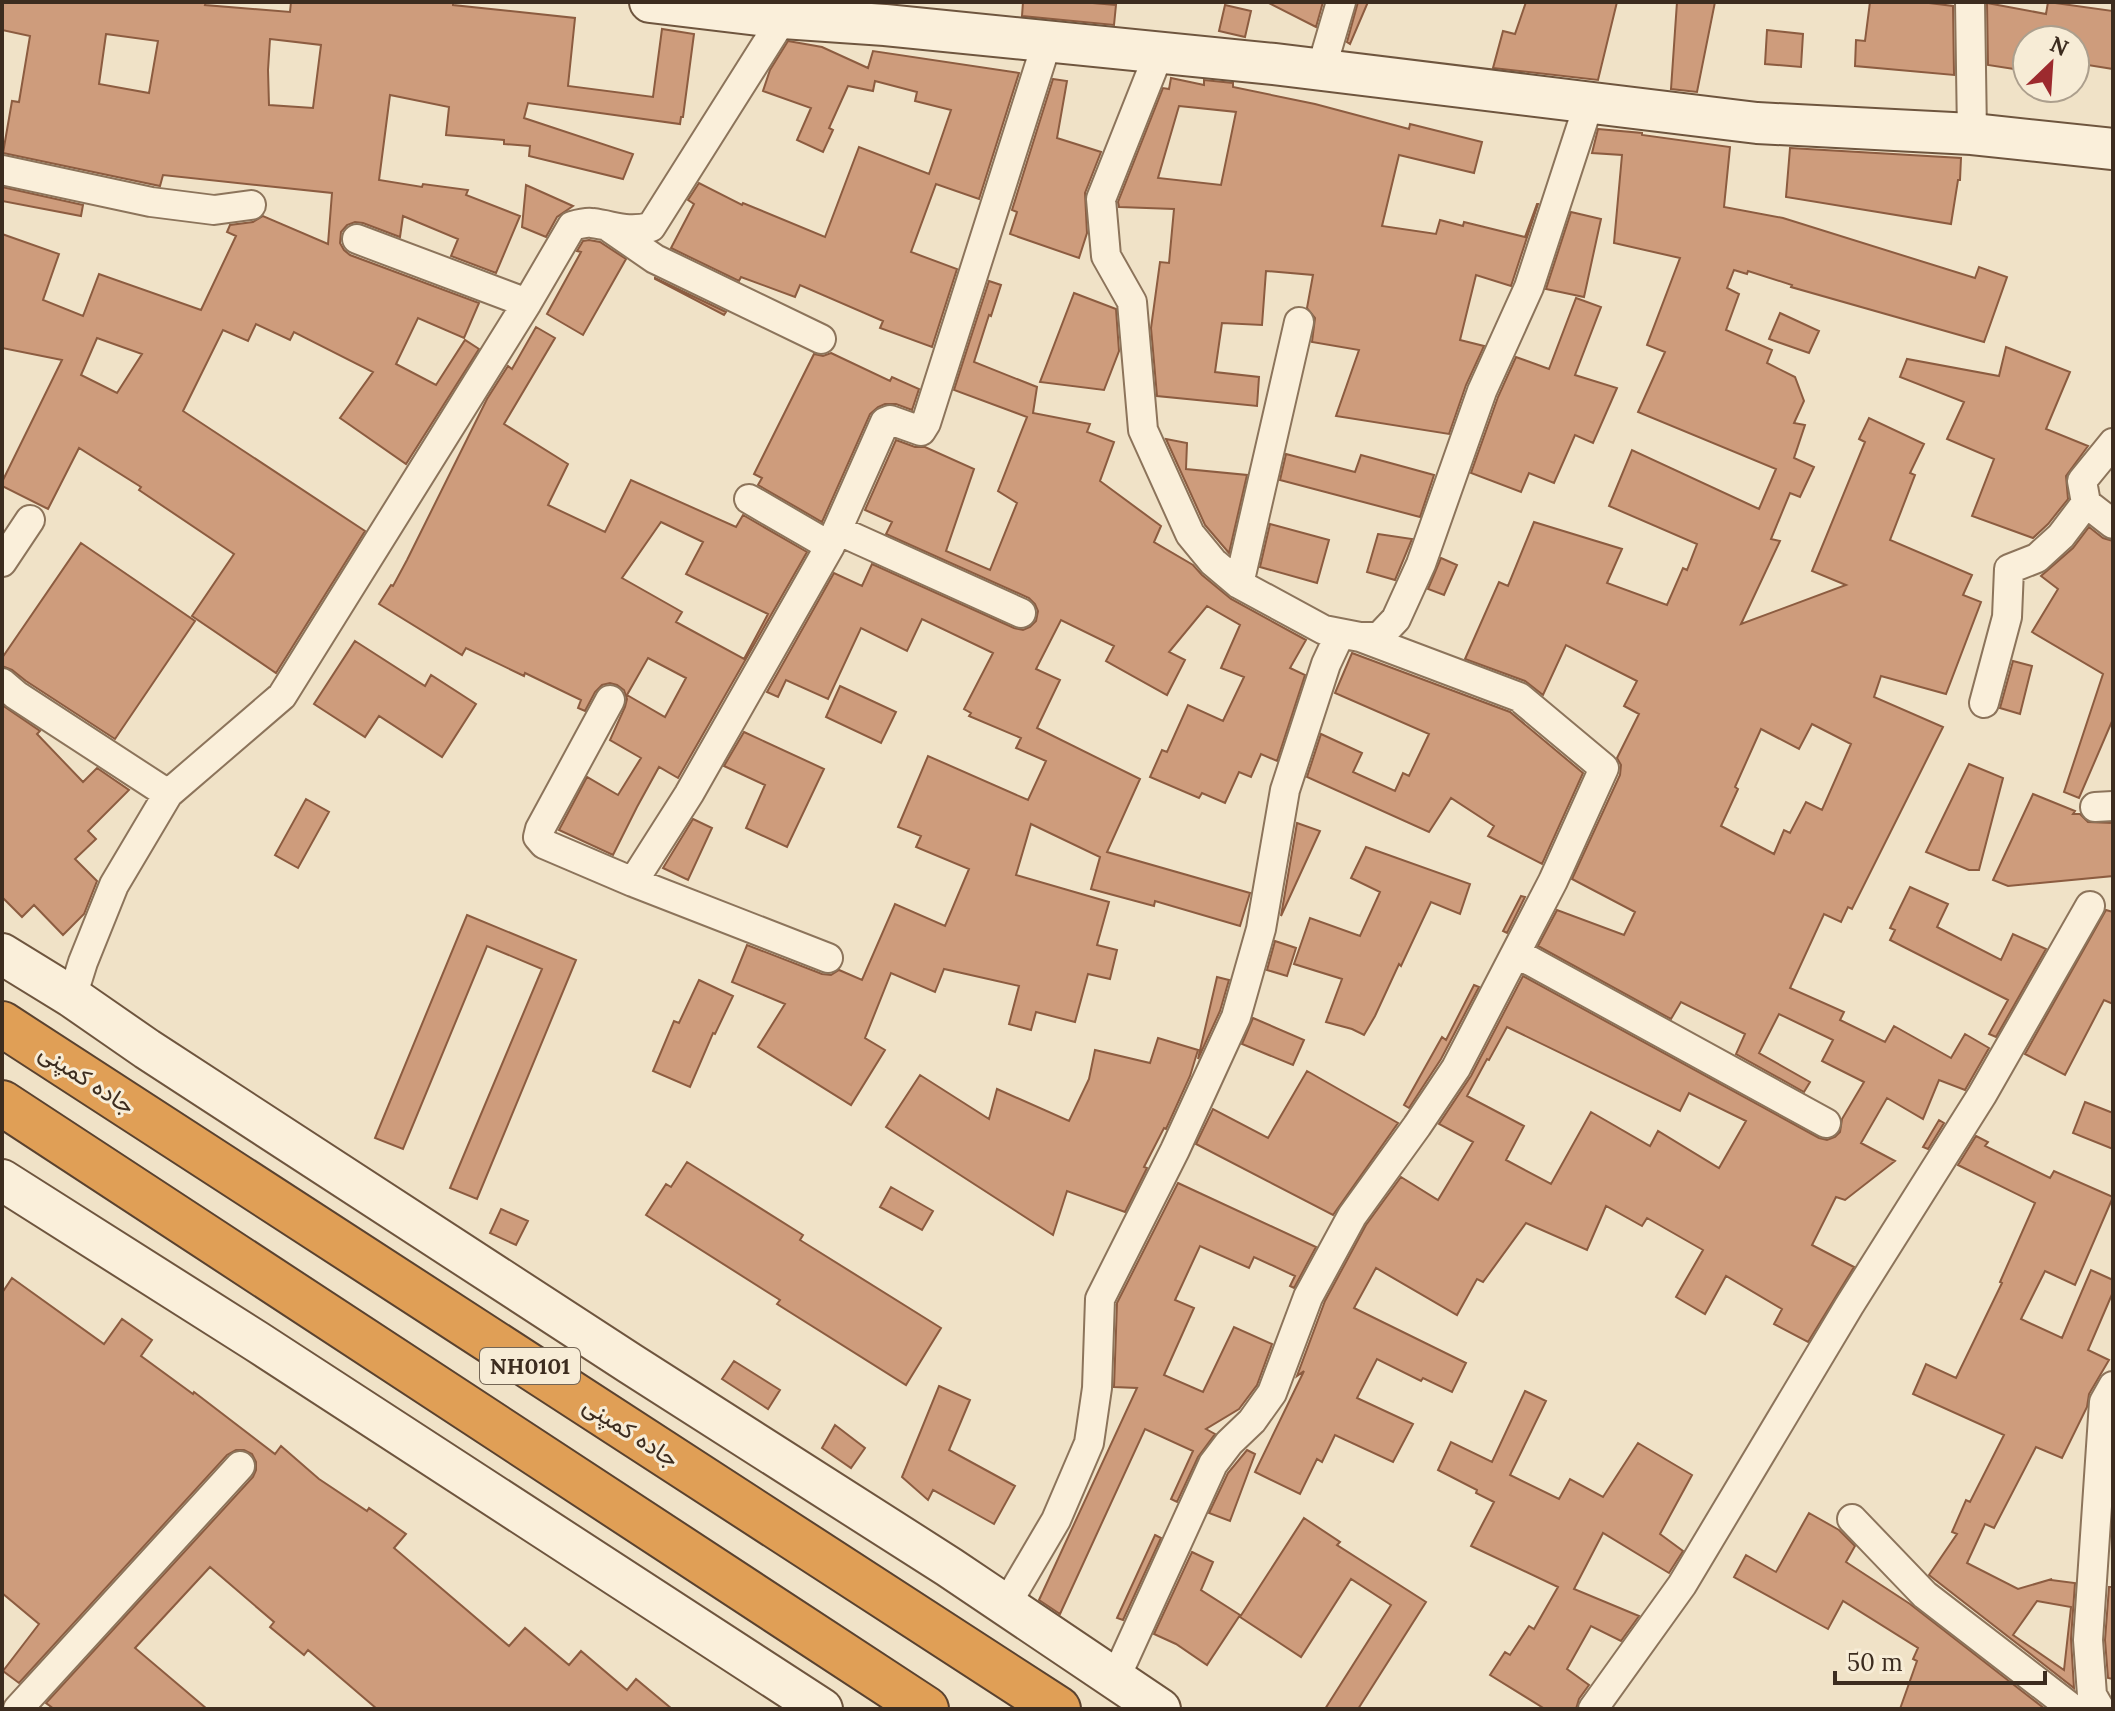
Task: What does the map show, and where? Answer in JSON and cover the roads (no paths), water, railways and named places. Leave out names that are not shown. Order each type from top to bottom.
[{"type":"highway","name":"جاده کمپنی","points":[[2,1024],[1058,1709]]},
{"type":"highway","name":"NH0101","points":[[2,1103],[926,1709]]},
{"type":"street","points":[[650,2],[783,18],[886,14],[1047,42],[1321,70],[1757,123],[1972,134],[2113,149]]},
{"type":"street","points":[[1321,70],[1341,2]]},
{"type":"street","points":[[1970,2],[1972,134]]},
{"type":"street","points":[[72,997],[114,885],[168,794],[282,696],[572,226],[590,222],[609,228],[637,230],[651,227],[783,18]]},
{"type":"street","points":[[633,882],[689,794],[834,538],[885,422],[890,420],[921,431],[926,423],[1047,42]]},
{"type":"street","points":[[1115,1679],[1213,1464],[1252,1421],[1272,1393],[1308,1297],[1352,1216],[1456,1068],[1553,881],[1604,768],[1519,697],[1350,636],[1324,630],[1239,584],[1213,562],[1190,534],[1143,430],[1132,302],[1106,256],[1101,199],[1159,53]]},
{"type":"street","points":[[1350,636],[1379,637],[1396,619],[1421,564],[1482,391],[1529,287],[1589,103]]},
{"type":"street","points":[[2,170],[151,202],[214,210],[251,205]]},
{"type":"street","points":[[609,228],[655,259],[821,339]]},
{"type":"street","points":[[357,239],[527,303]]},
{"type":"street","points":[[1239,584],[1299,322]]},
{"type":"street","points":[[2113,443],[2082,481],[2086,503],[2113,524]]},
{"type":"street","points":[[749,499],[834,538],[1021,613]]},
{"type":"street","points":[[1984,703],[2007,617],[2009,569],[2037,558],[2061,536],[2086,503]]},
{"type":"street","points":[[2,562],[30,520]]},
{"type":"street","points":[[1006,1605],[1056,1520],[1089,1443],[1097,1388],[1100,1299],[1175,1150],[1236,1017],[1261,929],[1285,790],[1326,664],[1350,636]]},
{"type":"street","points":[[2,683],[168,794]]},
{"type":"street","points":[[610,700],[538,837],[544,844],[633,882],[828,958]]},
{"type":"street","points":[[1593,1709],[1682,1585],[1849,1306],[1982,1095],[2090,906]]},
{"type":"street","points":[[1516,953],[1826,1123]]},
{"type":"street","points":[[2,954],[1006,1605],[1160,1709]]},
{"type":"street","points":[[2,1180],[256,1341],[822,1709]]},
{"type":"street","points":[[2100,1709],[2092,1695],[2088,1640],[2103,1578],[2104,1402],[2113,1386]]},
{"type":"street","points":[[18,1709],[240,1466]]},
{"type":"street","points":[[1852,1519],[1925,1595],[2073,1709]]}]
